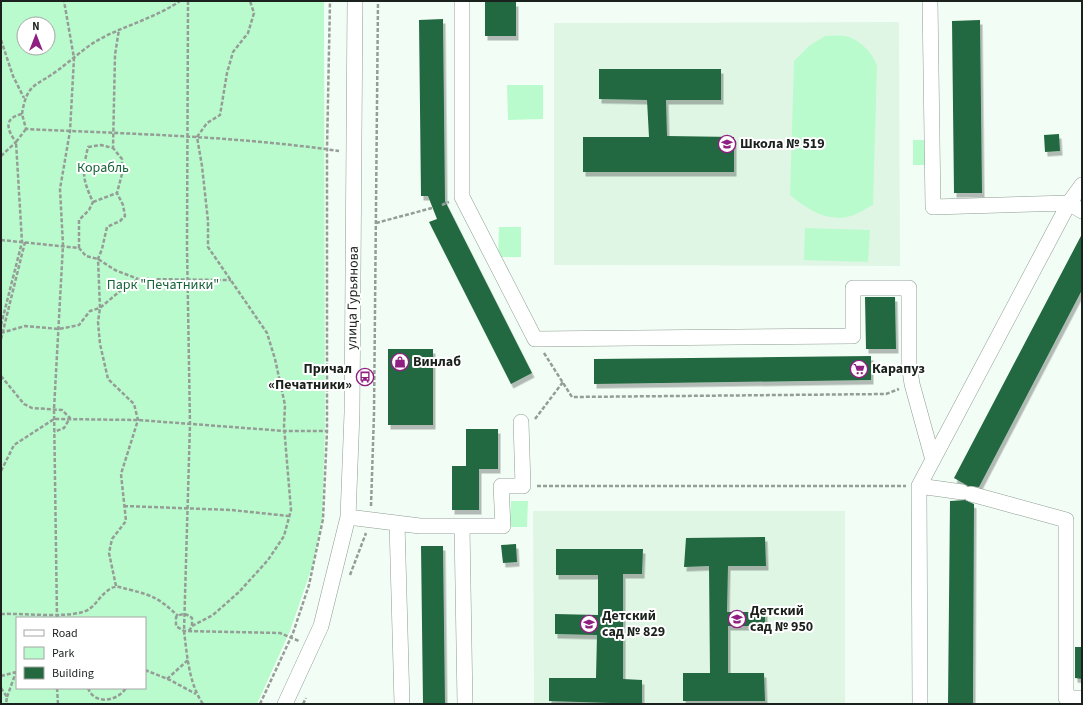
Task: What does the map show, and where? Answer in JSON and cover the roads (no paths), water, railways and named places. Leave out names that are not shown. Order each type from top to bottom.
[{"type":"street","name":"улица Гурьянова","points":[[285,704],[321,626],[348,518],[352,413],[355,1]]},
{"type":"street","points":[[462,1],[462,196],[535,339],[853,336],[853,288],[909,288],[909,364],[912,384],[934,460]]},
{"type":"street","points":[[930,1],[933,207],[1069,202],[1082,211]]},
{"type":"street","points":[[920,704],[919,486],[1069,202],[1082,185]]},
{"type":"street","points":[[348,518],[420,526],[503,526],[501,486],[523,486],[521,430]]},
{"type":"street","points":[[919,486],[966,493],[1066,520],[1066,698],[1082,698]]},
{"type":"street","points":[[397,523],[402,704]]},
{"type":"street","points":[[462,526],[465,704]]},
{"type":"place","name":"Школа № 519","points":[[727,144]]},
{"type":"place","name":"Винлаб","points":[[400,362]]},
{"type":"place","name":"Карапуз","points":[[859,369]]},
{"type":"place","name":"Причал «Печатники»","points":[[365,377]]},
{"type":"place","name":"Детский сад № 950","points":[[737,619]]},
{"type":"place","name":"Детский сад № 829","points":[[589,624]]},
{"type":"park label","name":"Корабль","points":[[103,168]]},
{"type":"park label","name":"Парк \"Печатники\"","points":[[163,285]]}]
